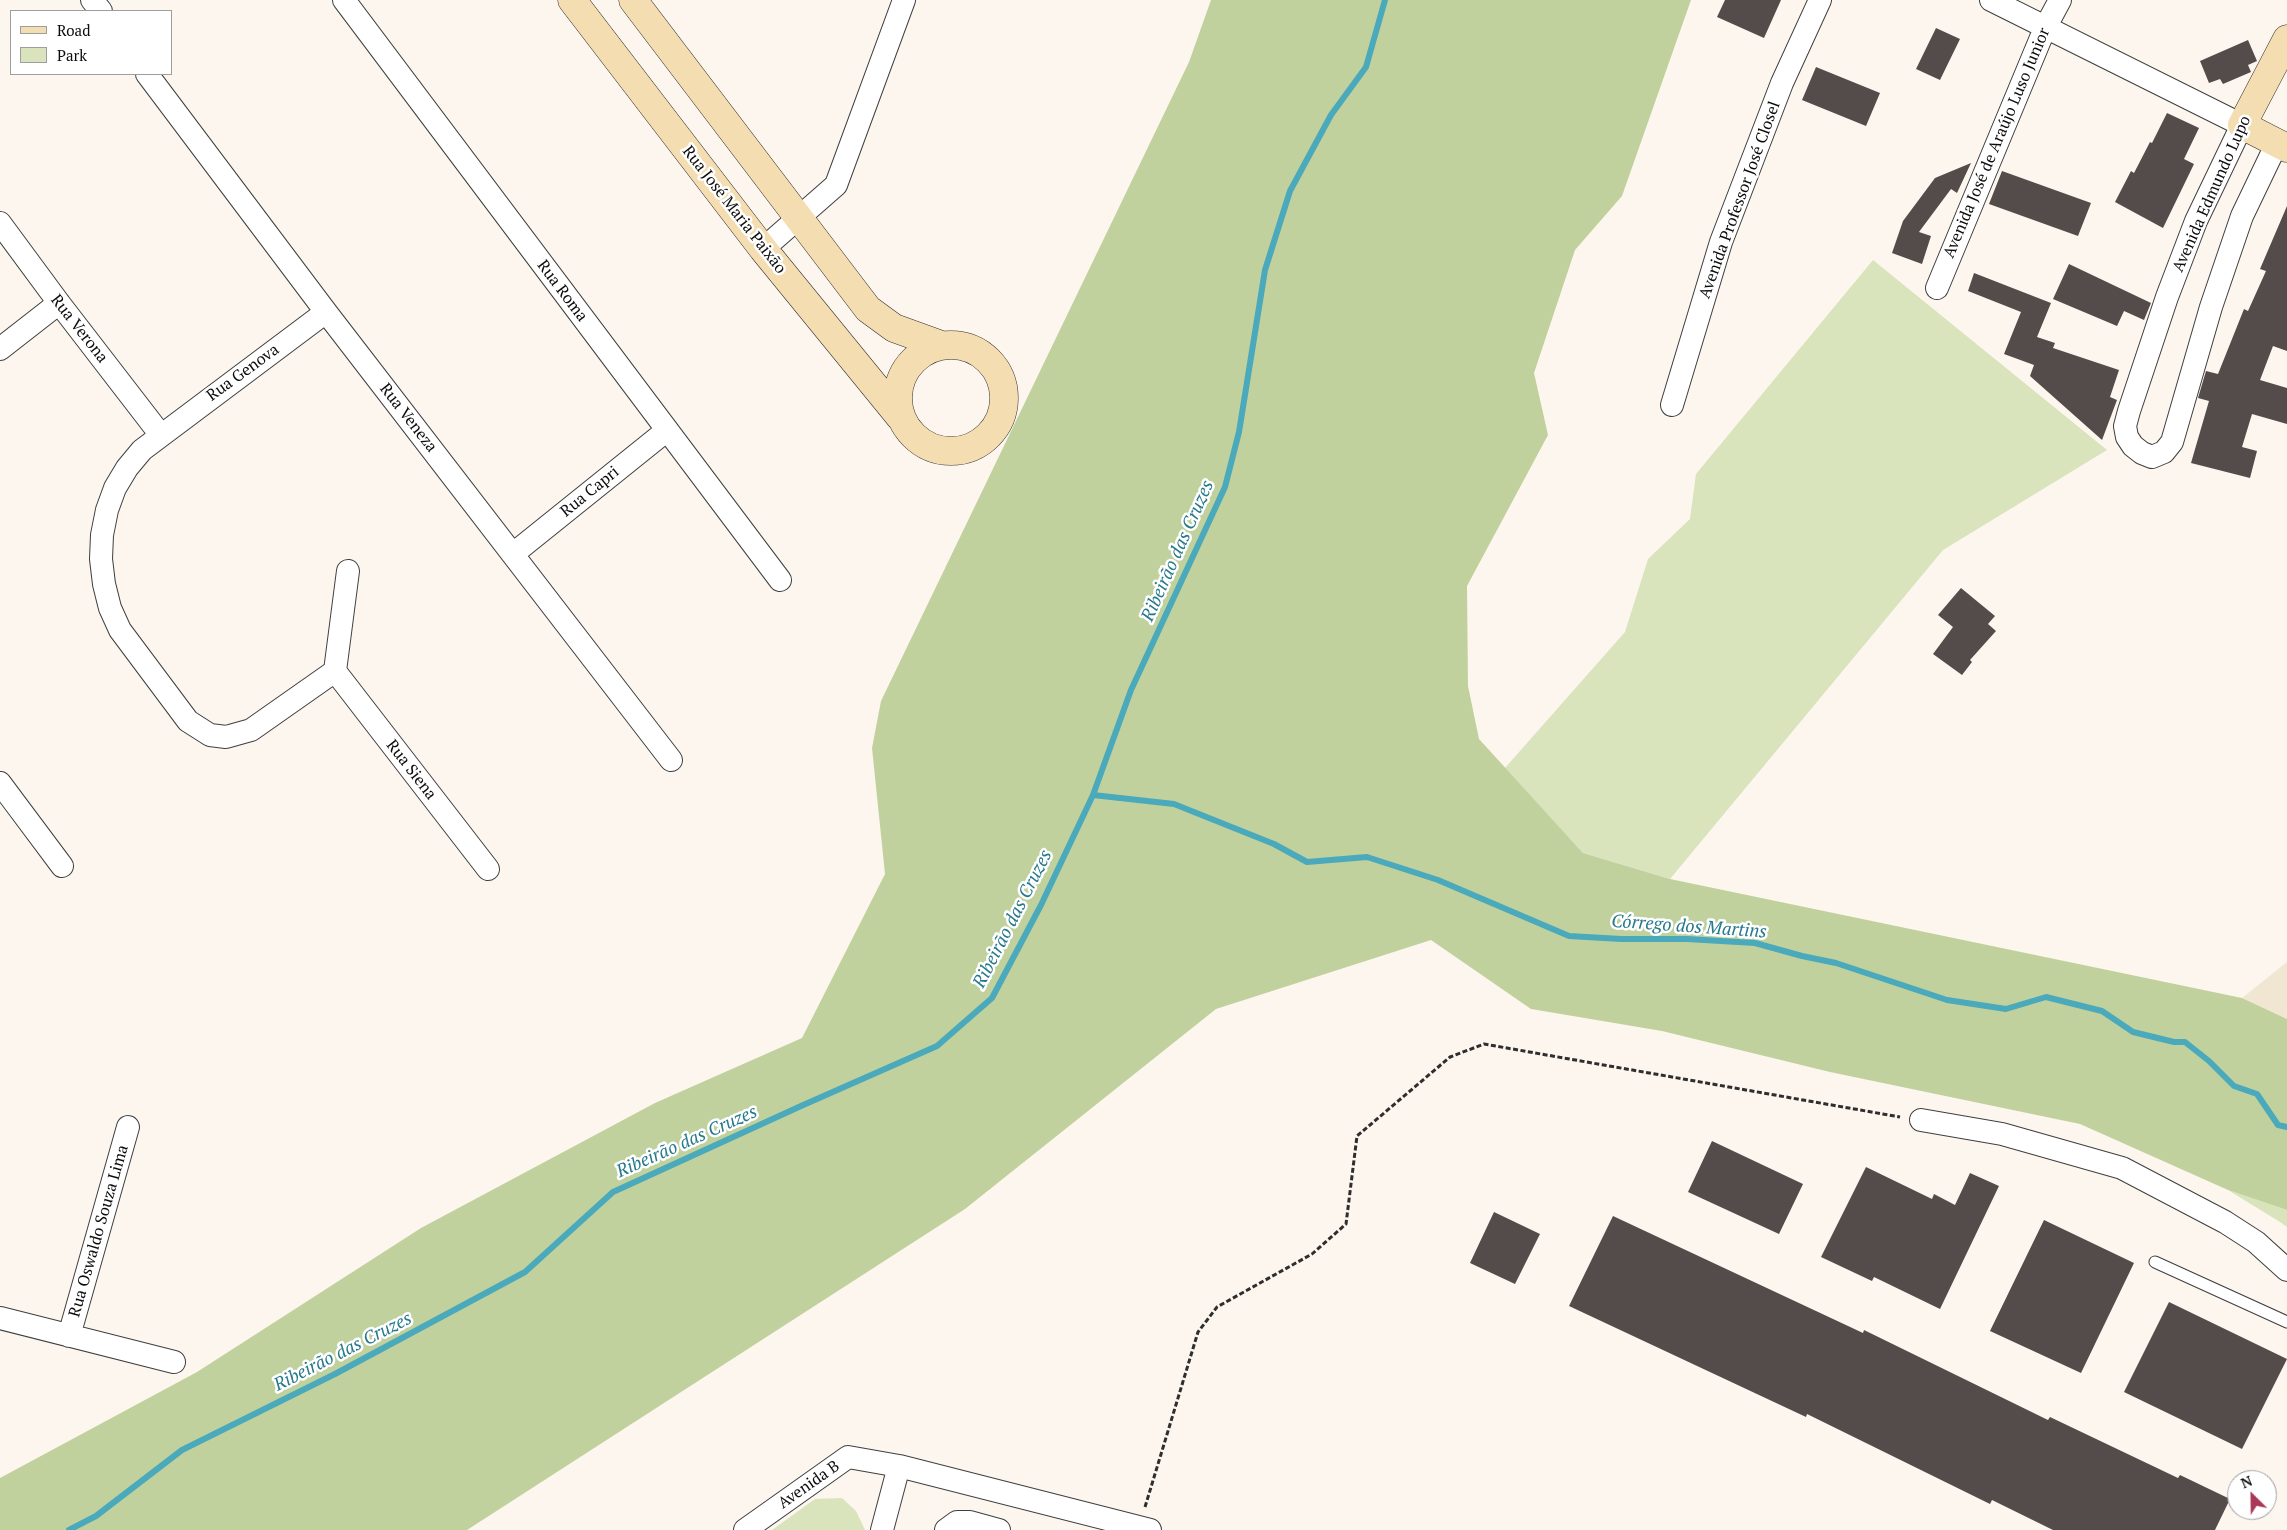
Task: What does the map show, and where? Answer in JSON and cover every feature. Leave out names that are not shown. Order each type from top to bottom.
[{"type":"street","name":"Rua Roma","points":[[344,0],[666,431],[780,580]]},
{"type":"street","name":"Rua José Maria Paixão","points":[[572,0],[762,249],[900,417]]},
{"type":"street","points":[[633,0],[868,309],[894,328],[941,345],[961,345],[980,352],[995,366],[1004,385],[1005,405],[998,424],[985,439],[967,449],[947,452],[927,446],[911,434],[900,417],[897,394],[904,372],[919,354],[941,345]]},
{"type":"street","name":"Avenida Professor José Closel","points":[[1672,405],[1721,242],[1782,83],[1820,0]]},
{"type":"street","points":[[1991,0],[2242,125],[2284,138]]},
{"type":"street","name":"Avenida José de Araújo Luso Junior","points":[[1937,288],[2045,28],[2060,0]]},
{"type":"street","points":[[762,249],[836,185],[896,5]]},
{"type":"street","name":"Avenida Edmundo Lupo","points":[[2284,138],[2242,216],[2211,307],[2172,442],[2164,452],[2152,457],[2133,446],[2127,436],[2125,426],[2129,412],[2167,297],[2196,221],[2242,125],[2287,39]]},
{"type":"street","name":"Rua Veneza","points":[[149,75],[326,312],[672,760]]},
{"type":"street","name":"Rua Verona","points":[[0,223],[160,434]]},
{"type":"street","points":[[0,349],[59,303]]},
{"type":"street","name":"Rua Genova","points":[[326,312],[160,434],[142,450],[127,468],[115,488],[107,510],[102,535],[101,559],[104,584],[110,608],[120,630],[188,721],[202,731],[218,737],[235,736],[251,730],[335,671]]},
{"type":"street","name":"Rua Capri","points":[[513,554],[666,431]]},
{"type":"street","points":[[335,671],[348,571]]},
{"type":"street","name":"Rua Siena","points":[[335,671],[488,869]]},
{"type":"street","points":[[0,783],[62,866]]},
{"type":"street","points":[[1921,1120],[2002,1134],[2122,1168],[2225,1222],[2256,1242],[2287,1270]]},
{"type":"street","name":"Rua Oswaldo Souza Lima","points":[[69,1336],[128,1127]]},
{"type":"street","points":[[0,1318],[174,1362]]},
{"type":"street","name":"Avenida B","points":[[746,1530],[848,1457],[899,1466]]},
{"type":"street","points":[[882,1530],[899,1466],[1144,1529]]},
{"type":"street","points":[[946,1530],[958,1522],[970,1522],[999,1530]]},
{"type":"lane","points":[[2155,1262],[2287,1322]]},
{"type":"path","points":[[1144,1529],[1198,1332],[1217,1307],[1312,1254],[1346,1224],[1357,1136],[1450,1057],[1484,1044],[1921,1120]]},
{"type":"shaded area","points":[[2287,962],[2287,1019],[2242,998]]},
{"type":"green space","points":[[1211,0],[1691,0],[1622,196],[1575,250],[1534,373],[1548,435],[1467,586],[1468,686],[1479,739],[1583,853],[1670,879],[2242,998],[2287,1019],[2287,1210],[2228,1190],[2080,1124],[1830,1072],[1662,1031],[1531,1009],[1431,940],[1216,1009],[965,1209],[467,1530],[0,1530],[0,1478],[197,1372],[421,1228],[655,1103],[802,1038],[885,874],[872,748],[881,701],[1189,62]]},
{"type":"green space","points":[[1873,260],[2107,450],[1943,550],[1670,879],[1583,853],[1505,768],[1625,632],[1648,559],[1690,519],[1696,474]]},
{"type":"green space","points":[[2228,1190],[2287,1210],[2287,1227],[2280,1222]]},
{"type":"green space","points":[[842,1498],[856,1511],[865,1530],[772,1530],[815,1499]]},
{"type":"building","points":[[1725,0],[1781,0],[1764,38],[1717,17]]},
{"type":"building","points":[[1936,28],[1960,39],[1940,80],[1916,69]]},
{"type":"building","points":[[2248,40],[2257,61],[2248,65],[2251,72],[2223,84],[2220,79],[2209,83],[2200,61]]},
{"type":"building","points":[[1816,67],[1880,93],[1866,126],[1802,100]]},
{"type":"building","points":[[2167,113],[2199,128],[2184,159],[2194,164],[2163,228],[2115,202],[2131,171],[2134,173],[2150,142],[2152,143]]},
{"type":"building","points":[[1971,163],[1957,193],[1951,189],[1919,232],[1931,236],[1922,264],[1892,253],[1903,221],[1935,178]]},
{"type":"building","points":[[2002,171],[2091,203],[2078,236],[1989,204]]},
{"type":"building","points":[[2287,206],[2287,351],[2273,346],[2260,380],[2287,388],[2287,424],[2252,414],[2242,447],[2257,451],[2250,478],[2191,463],[2209,401],[2198,398],[2206,371],[2218,374],[2244,309],[2248,311],[2266,271],[2260,269]]},
{"type":"building","points":[[2069,264],[2151,303],[2144,320],[2124,311],[2117,326],[2053,299]]},
{"type":"building","points":[[1974,273],[2051,303],[2037,337],[2055,343],[2053,348],[2119,370],[2110,397],[2117,400],[2102,440],[2030,376],[2034,365],[2004,354],[2021,312],[1968,291]]},
{"type":"building","points":[[1961,588],[1995,616],[1988,624],[1996,631],[1970,660],[1972,662],[1962,675],[1933,654],[1953,627],[1938,615]]},
{"type":"building","points":[[1712,1141],[1803,1184],[1779,1234],[1688,1192]]},
{"type":"building","points":[[1866,1167],[1932,1199],[1934,1194],[1955,1205],[1970,1173],[1999,1186],[1940,1309],[1874,1277],[1872,1281],[1821,1257]]},
{"type":"building","points":[[1494,1212],[1540,1234],[1515,1284],[1470,1263]]},
{"type":"building","points":[[1613,1216],[1863,1333],[1864,1330],[2048,1420],[2050,1417],[2178,1478],[2180,1475],[2227,1498],[2227,1505],[2215,1530],[2053,1530],[1992,1500],[1990,1504],[1807,1414],[1806,1417],[1569,1306]]},
{"type":"building","points":[[2044,1220],[2134,1263],[2081,1373],[1990,1331]]},
{"type":"building","points":[[2169,1302],[2287,1359],[2242,1449],[2124,1392]]},
{"type":"waterway","name":"Ribeirão das Cruzes","points":[[69,1530],[96,1516],[182,1450],[335,1374],[525,1272],[613,1192],[937,1046],[992,998],[1041,905],[1093,795],[1131,690],[1225,487],[1239,432],[1265,270],[1290,191],[1331,115],[1366,67],[1385,0]]},
{"type":"waterway","name":"Córrego dos Martins","points":[[1093,795],[1174,804],[1274,844],[1307,862],[1367,857],[1438,880],[1569,936],[1755,943],[1836,963],[1947,1000],[2006,1009],[2046,997],[2102,1011],[2133,1032],[2174,1042],[2185,1042],[2209,1061],[2234,1086],[2257,1094],[2278,1125],[2287,1127]]}]
